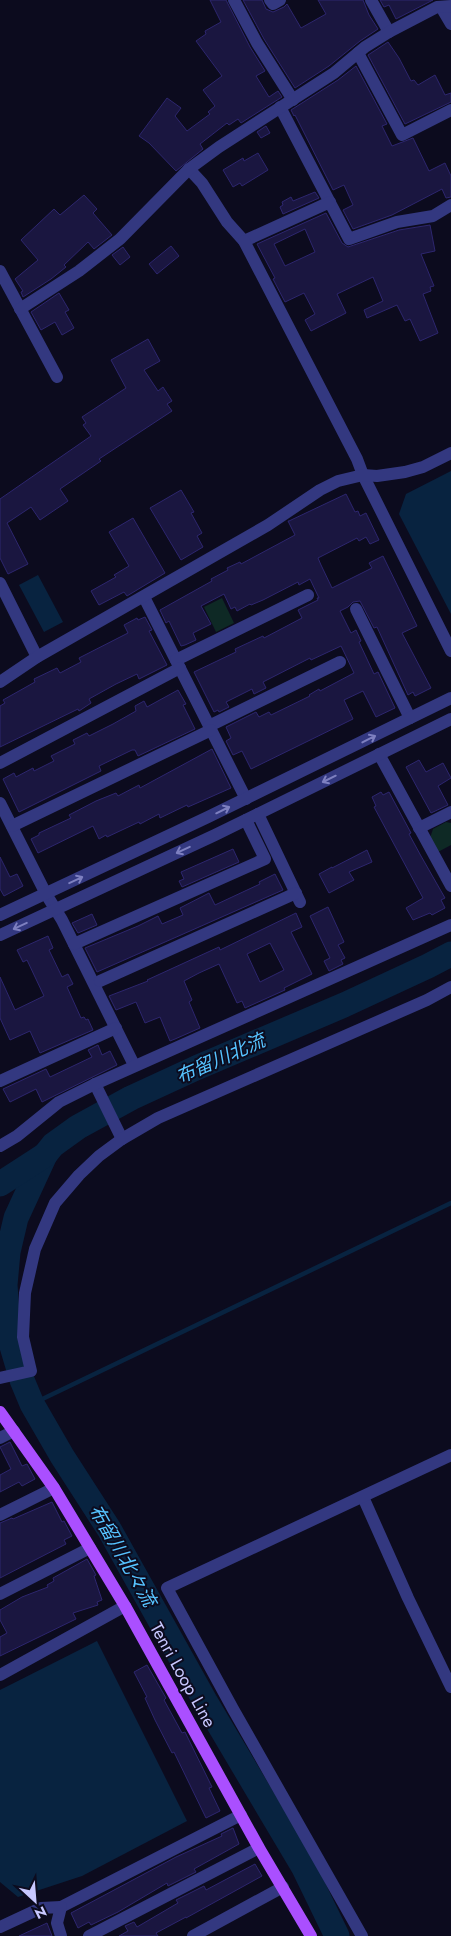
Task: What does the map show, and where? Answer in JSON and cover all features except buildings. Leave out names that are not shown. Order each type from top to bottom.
[{"type":"main road","name":"Tenri Loop Line","points":[[0,1412],[54,1488],[90,1548],[259,1848],[311,1936]]},
{"type":"street","points":[[234,0],[257,43],[293,100]]},
{"type":"street","points":[[270,0],[273,4],[280,0]]},
{"type":"street","points":[[371,0],[389,32]]},
{"type":"street","points":[[20,309],[78,271],[120,239],[189,169],[219,147],[334,73],[358,53],[389,32],[437,7],[446,6],[451,24]]},
{"type":"street","points":[[358,53],[402,135],[451,110]]},
{"type":"street","points":[[280,108],[349,240],[397,222],[433,216],[451,205]]},
{"type":"street","points":[[189,169],[202,184],[227,222],[244,241],[357,459],[362,475],[451,651]]},
{"type":"street","points":[[244,241],[330,202]]},
{"type":"street","points":[[0,271],[57,377]]},
{"type":"street","points":[[0,682],[37,657],[268,525],[320,490],[338,481],[362,475],[377,476],[423,467],[451,453]]},
{"type":"street","points":[[0,583],[37,657]]},
{"type":"street","points":[[0,764],[178,664],[308,595]]},
{"type":"street","points":[[144,597],[246,799]]},
{"type":"street","points":[[356,609],[410,718]]},
{"type":"street","points":[[12,826],[340,662]]},
{"type":"street","points":[[0,915],[246,799],[451,698]]},
{"type":"street","points":[[0,935],[252,817],[451,718]]},
{"type":"street","points":[[379,754],[451,886]]},
{"type":"street","points":[[0,802],[134,1065]]},
{"type":"street","points":[[419,828],[451,812]]},
{"type":"street","points":[[100,981],[298,898],[252,817]]},
{"type":"street","points":[[74,944],[265,859],[252,817]]},
{"type":"street","points":[[0,1146],[17,1136],[59,1102],[134,1065],[451,925]]},
{"type":"street","points":[[0,1378],[30,1371],[23,1337],[25,1293],[35,1249],[55,1203],[79,1175],[120,1137],[158,1118],[427,1000],[451,987]]},
{"type":"street","points":[[0,1081],[116,1028]]},
{"type":"street","points":[[96,1085],[120,1137]]},
{"type":"street","points":[[0,1438],[14,1431]]},
{"type":"street","points":[[362,1936],[233,1709],[167,1588],[451,1454]]},
{"type":"street","points":[[0,1515],[54,1488]]},
{"type":"street","points":[[363,1497],[408,1598],[451,1687]]},
{"type":"street","points":[[0,1594],[90,1548]]},
{"type":"street","points":[[0,1675],[124,1606]]},
{"type":"street","points":[[0,1927],[41,1908],[61,1907],[241,1815]]},
{"type":"street","points":[[89,1936],[259,1848]]},
{"type":"street","points":[[193,1936],[283,1887]]},
{"type":"street","points":[[61,1907],[57,1923],[61,1936]]},
{"type":"green space","points":[[222,598],[234,623],[216,632],[204,607]]},
{"type":"green space","points":[[446,822],[451,823],[451,845],[438,852],[430,838],[433,829]]},
{"type":"water","points":[[451,471],[451,614],[399,514],[406,494]]},
{"type":"water","points":[[38,575],[63,622],[44,632],[19,585]]},
{"type":"water","points":[[97,1641],[187,1821],[82,1876],[18,1897],[0,1882],[0,1690]]},
{"type":"waterway","name":"布留川北流","points":[[0,1184],[45,1155],[53,1145],[78,1127],[131,1098],[344,1005],[451,954]]},
{"type":"waterway","name":"布留川北々流","points":[[45,1155],[16,1218],[8,1252],[5,1285],[8,1326],[22,1380],[32,1404],[62,1456],[109,1529],[205,1701],[304,1868],[337,1936]]},
{"type":"waterway","points":[[32,1404],[451,1203]]}]
